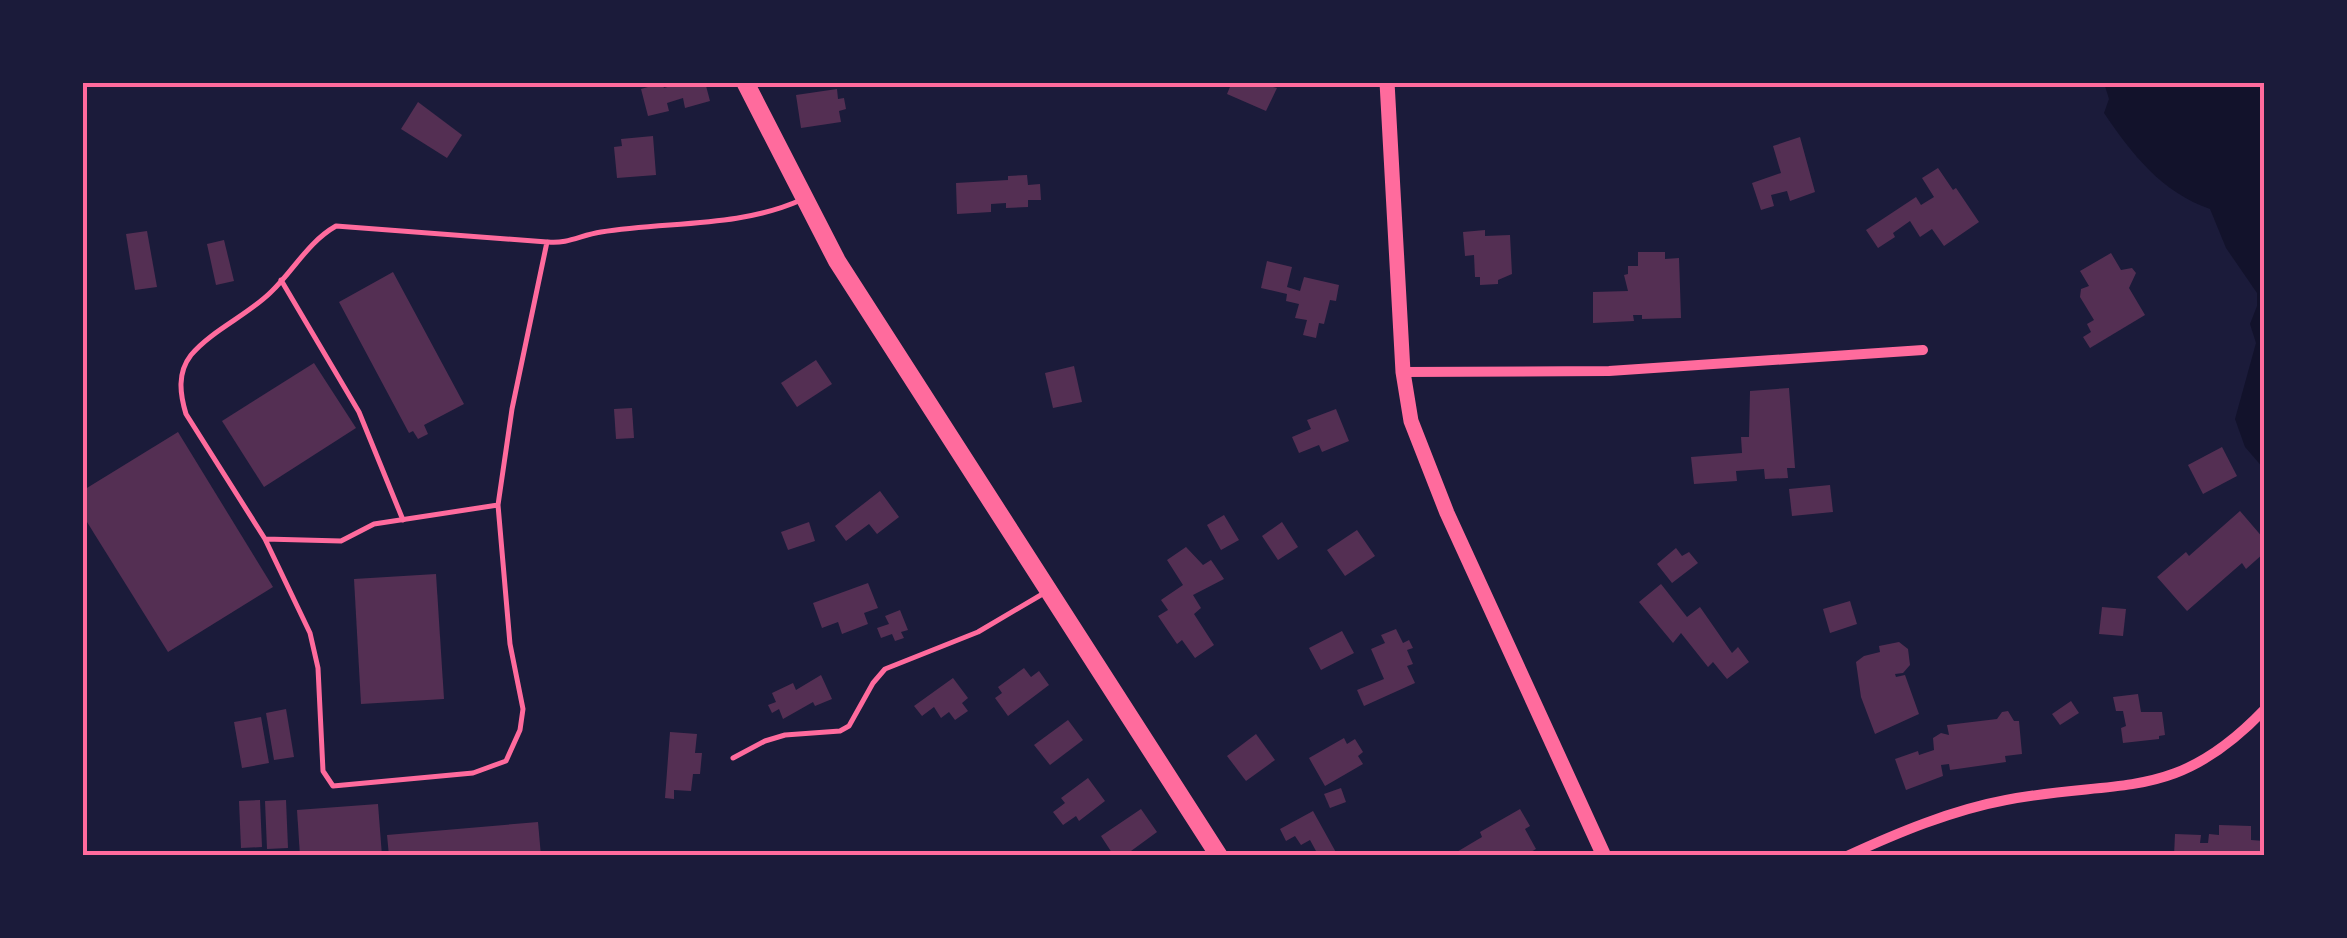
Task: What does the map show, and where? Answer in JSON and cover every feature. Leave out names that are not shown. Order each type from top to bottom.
[{"type":"highway","points":[[745,82],[836,262],[1218,856]]},
{"type":"main road","points":[[1388,82],[1403,372],[1416,436],[1446,513],[1604,856]]},
{"type":"street","points":[[1403,372],[1609,371],[1923,350]]},
{"type":"street","points":[[1847,856],[1978,806],[2172,777],[2224,747],[2264,710]]},
{"type":"lane","points":[[547,242],[512,409],[498,506],[510,644],[522,709],[520,730],[506,760],[474,773],[333,786],[323,772],[318,668],[310,633],[265,539],[186,414],[180,395],[182,374],[192,355],[270,293],[320,236],[336,226],[547,242],[565,244],[596,232],[770,214],[803,198]]},
{"type":"lane","points":[[282,280],[359,412],[404,520]]},
{"type":"lane","points":[[265,539],[341,541],[374,524],[498,506]]},
{"type":"lane","points":[[733,758],[786,735],[840,732],[849,726],[885,669],[978,632],[1049,591]]},
{"type":"shaded area","points":[[2104,83],[2264,83],[2264,469],[2245,447],[2235,419],[2256,343],[2250,324],[2257,293],[2226,248],[2210,209],[2162,182],[2137,157],[2104,113],[2109,99]]},
{"type":"building","points":[[670,82],[705,82],[710,101],[685,108],[683,98],[667,103],[669,111],[648,116],[641,89],[662,83],[664,88],[671,86]]},
{"type":"building","points":[[1232,82],[1275,82],[1273,87],[1277,88],[1266,111],[1227,94]]},
{"type":"building","points":[[837,89],[838,99],[844,98],[846,109],[839,111],[841,122],[801,128],[796,95]]},
{"type":"building","points":[[418,102],[462,135],[447,158],[401,129]]},
{"type":"building","points":[[653,136],[656,175],[617,178],[614,147],[622,146],[621,139]]},
{"type":"building","points":[[1800,137],[1815,192],[1790,201],[1787,191],[1771,195],[1774,206],[1761,210],[1752,183],[1781,173],[1773,146]]},
{"type":"building","points":[[1938,168],[1979,222],[1944,246],[1932,229],[1920,237],[1910,221],[1878,248],[1866,230],[1916,197],[1921,205],[1934,197],[1922,178]]},
{"type":"building","points":[[1027,175],[1028,185],[1040,184],[1041,200],[1028,200],[1028,207],[991,204],[991,212],[957,214],[956,183]]},
{"type":"building","points":[[1485,230],[1485,236],[1510,235],[1512,274],[1498,280],[1498,284],[1480,285],[1480,277],[1475,277],[1474,255],[1465,256],[1463,232]]},
{"type":"building","points":[[147,231],[157,287],[135,290],[126,234]]},
{"type":"building","points":[[224,240],[234,281],[216,285],[207,244]]},
{"type":"building","points":[[1638,252],[1665,252],[1665,259],[1679,258],[1681,318],[1642,319],[1642,315],[1633,315],[1634,321],[1593,323],[1593,292],[1628,291],[1624,275],[1628,274],[1628,266],[1638,266]]},
{"type":"building","points":[[2111,253],[2121,270],[2132,268],[2136,273],[2129,288],[2145,315],[2090,348],[2083,337],[2091,332],[2087,324],[2094,320],[2080,297],[2081,289],[2089,286],[2080,271]]},
{"type":"building","points":[[1267,261],[1292,267],[1287,287],[1300,291],[1304,277],[1339,285],[1336,301],[1330,300],[1316,338],[1303,335],[1307,320],[1295,318],[1299,304],[1286,301],[1287,294],[1261,288]]},
{"type":"building","points":[[393,272],[464,404],[424,425],[428,434],[418,439],[413,431],[409,433],[339,302]]},
{"type":"building","points":[[816,360],[832,384],[797,407],[781,383]]},
{"type":"building","points":[[314,363],[356,428],[264,487],[222,421]]},
{"type":"building","points":[[1074,366],[1082,402],[1053,408],[1045,373]]},
{"type":"building","points":[[1789,388],[1795,468],[1787,468],[1788,478],[1765,479],[1764,469],[1736,471],[1737,481],[1694,484],[1691,457],[1742,453],[1741,437],[1749,437],[1750,391]]},
{"type":"building","points":[[632,408],[634,438],[616,439],[614,409]]},
{"type":"building","points":[[1336,409],[1349,441],[1322,452],[1319,445],[1299,453],[1292,437],[1311,429],[1307,420]]},
{"type":"building","points":[[178,432],[273,587],[168,652],[82,514],[82,491]]},
{"type":"building","points":[[2222,447],[2237,476],[2203,494],[2188,465]]},
{"type":"building","points":[[1830,485],[1833,512],[1792,516],[1789,489]]},
{"type":"building","points":[[880,491],[899,517],[877,534],[869,524],[846,541],[835,526]]},
{"type":"building","points":[[2240,511],[2264,539],[2264,553],[2246,569],[2242,563],[2187,611],[2157,577],[2186,552],[2189,556]]},
{"type":"building","points":[[1224,515],[1239,540],[1221,550],[1207,525]]},
{"type":"building","points":[[809,522],[815,541],[788,550],[781,532]]},
{"type":"building","points":[[1282,522],[1298,547],[1278,560],[1262,536]]},
{"type":"building","points":[[1357,530],[1375,556],[1345,576],[1327,550]]},
{"type":"building","points":[[1186,547],[1203,565],[1211,560],[1224,579],[1193,595],[1201,608],[1194,614],[1214,645],[1195,658],[1182,640],[1177,644],[1158,616],[1168,610],[1161,600],[1183,585],[1167,560]]},
{"type":"building","points":[[1676,548],[1682,556],[1689,552],[1698,563],[1672,583],[1657,564]]},
{"type":"building","points":[[436,574],[444,699],[361,704],[354,579]]},
{"type":"building","points":[[868,583],[878,608],[864,613],[868,624],[842,634],[838,622],[822,628],[813,603]]},
{"type":"building","points":[[1661,584],[1687,617],[1700,607],[1732,653],[1738,647],[1749,662],[1727,679],[1713,662],[1708,667],[1681,633],[1673,643],[1639,602]]},
{"type":"building","points":[[1850,601],[1857,624],[1830,633],[1823,609]]},
{"type":"building","points":[[2102,607],[2126,609],[2123,636],[2099,634]]},
{"type":"building","points":[[900,610],[908,630],[901,632],[904,638],[895,641],[892,634],[881,638],[877,628],[889,624],[885,616]]},
{"type":"building","points":[[1396,629],[1403,643],[1409,640],[1413,648],[1407,650],[1413,664],[1407,666],[1415,683],[1364,706],[1357,690],[1384,679],[1371,649],[1385,643],[1381,635]]},
{"type":"building","points":[[1342,631],[1354,653],[1321,670],[1309,648]]},
{"type":"building","points":[[1899,642],[1908,649],[1910,665],[1903,673],[1895,674],[1905,675],[1919,714],[1875,734],[1861,697],[1856,662],[1880,652],[1879,646]]},
{"type":"building","points":[[1024,668],[1031,677],[1039,671],[1049,685],[1008,716],[995,698],[1002,693],[998,687]]},
{"type":"building","points":[[821,675],[832,699],[815,706],[813,702],[783,719],[779,709],[772,713],[768,705],[776,702],[772,693],[793,683],[796,690]]},
{"type":"building","points":[[953,678],[968,698],[962,703],[968,711],[955,720],[949,712],[941,718],[934,707],[922,716],[914,706]]},
{"type":"building","points":[[2138,694],[2141,712],[2162,712],[2165,735],[2123,743],[2123,711],[2116,711],[2113,697]]},
{"type":"building","points":[[2071,701],[2079,713],[2060,725],[2052,714]]},
{"type":"building","points":[[286,709],[294,757],[274,760],[266,713]]},
{"type":"building","points":[[2008,711],[2014,721],[2019,721],[2022,754],[2005,756],[2006,762],[1950,770],[1949,764],[1941,765],[1943,776],[1906,790],[1895,759],[1934,750],[1933,738],[1941,733],[1949,735],[1947,725],[1997,719]]},
{"type":"building","points":[[261,717],[269,763],[242,768],[234,722]]},
{"type":"building","points":[[1068,720],[1083,740],[1050,765],[1034,745]]},
{"type":"building","points":[[670,732],[697,734],[695,753],[702,753],[700,774],[693,774],[691,791],[674,790],[674,799],[665,798]]},
{"type":"building","points":[[1256,734],[1275,760],[1246,781],[1227,756]]},
{"type":"building","points":[[1344,738],[1347,744],[1355,739],[1363,752],[1358,756],[1363,764],[1325,786],[1309,758]]},
{"type":"building","points":[[1088,778],[1105,801],[1079,821],[1076,816],[1063,825],[1053,812],[1065,803],[1061,798]]},
{"type":"building","points":[[1341,788],[1346,802],[1330,808],[1324,794]]},
{"type":"building","points":[[260,800],[262,847],[241,848],[239,801]]},
{"type":"building","points":[[286,800],[288,848],[267,849],[265,801]]},
{"type":"building","points":[[378,804],[382,856],[300,856],[297,810]]},
{"type":"building","points":[[1141,809],[1157,832],[1131,851],[1134,856],[1114,856],[1101,836]]},
{"type":"building","points":[[1520,809],[1536,849],[1524,856],[1450,856],[1482,837],[1480,832]]},
{"type":"building","points":[[1313,811],[1338,856],[1308,856],[1316,851],[1310,840],[1301,845],[1295,836],[1286,841],[1280,829]]},
{"type":"building","points":[[538,822],[541,856],[389,856],[387,835]]},
{"type":"building","points":[[2219,825],[2251,826],[2251,840],[2264,841],[2264,856],[2174,856],[2175,834],[2201,835],[2200,843],[2208,843],[2209,834],[2219,835]]}]
